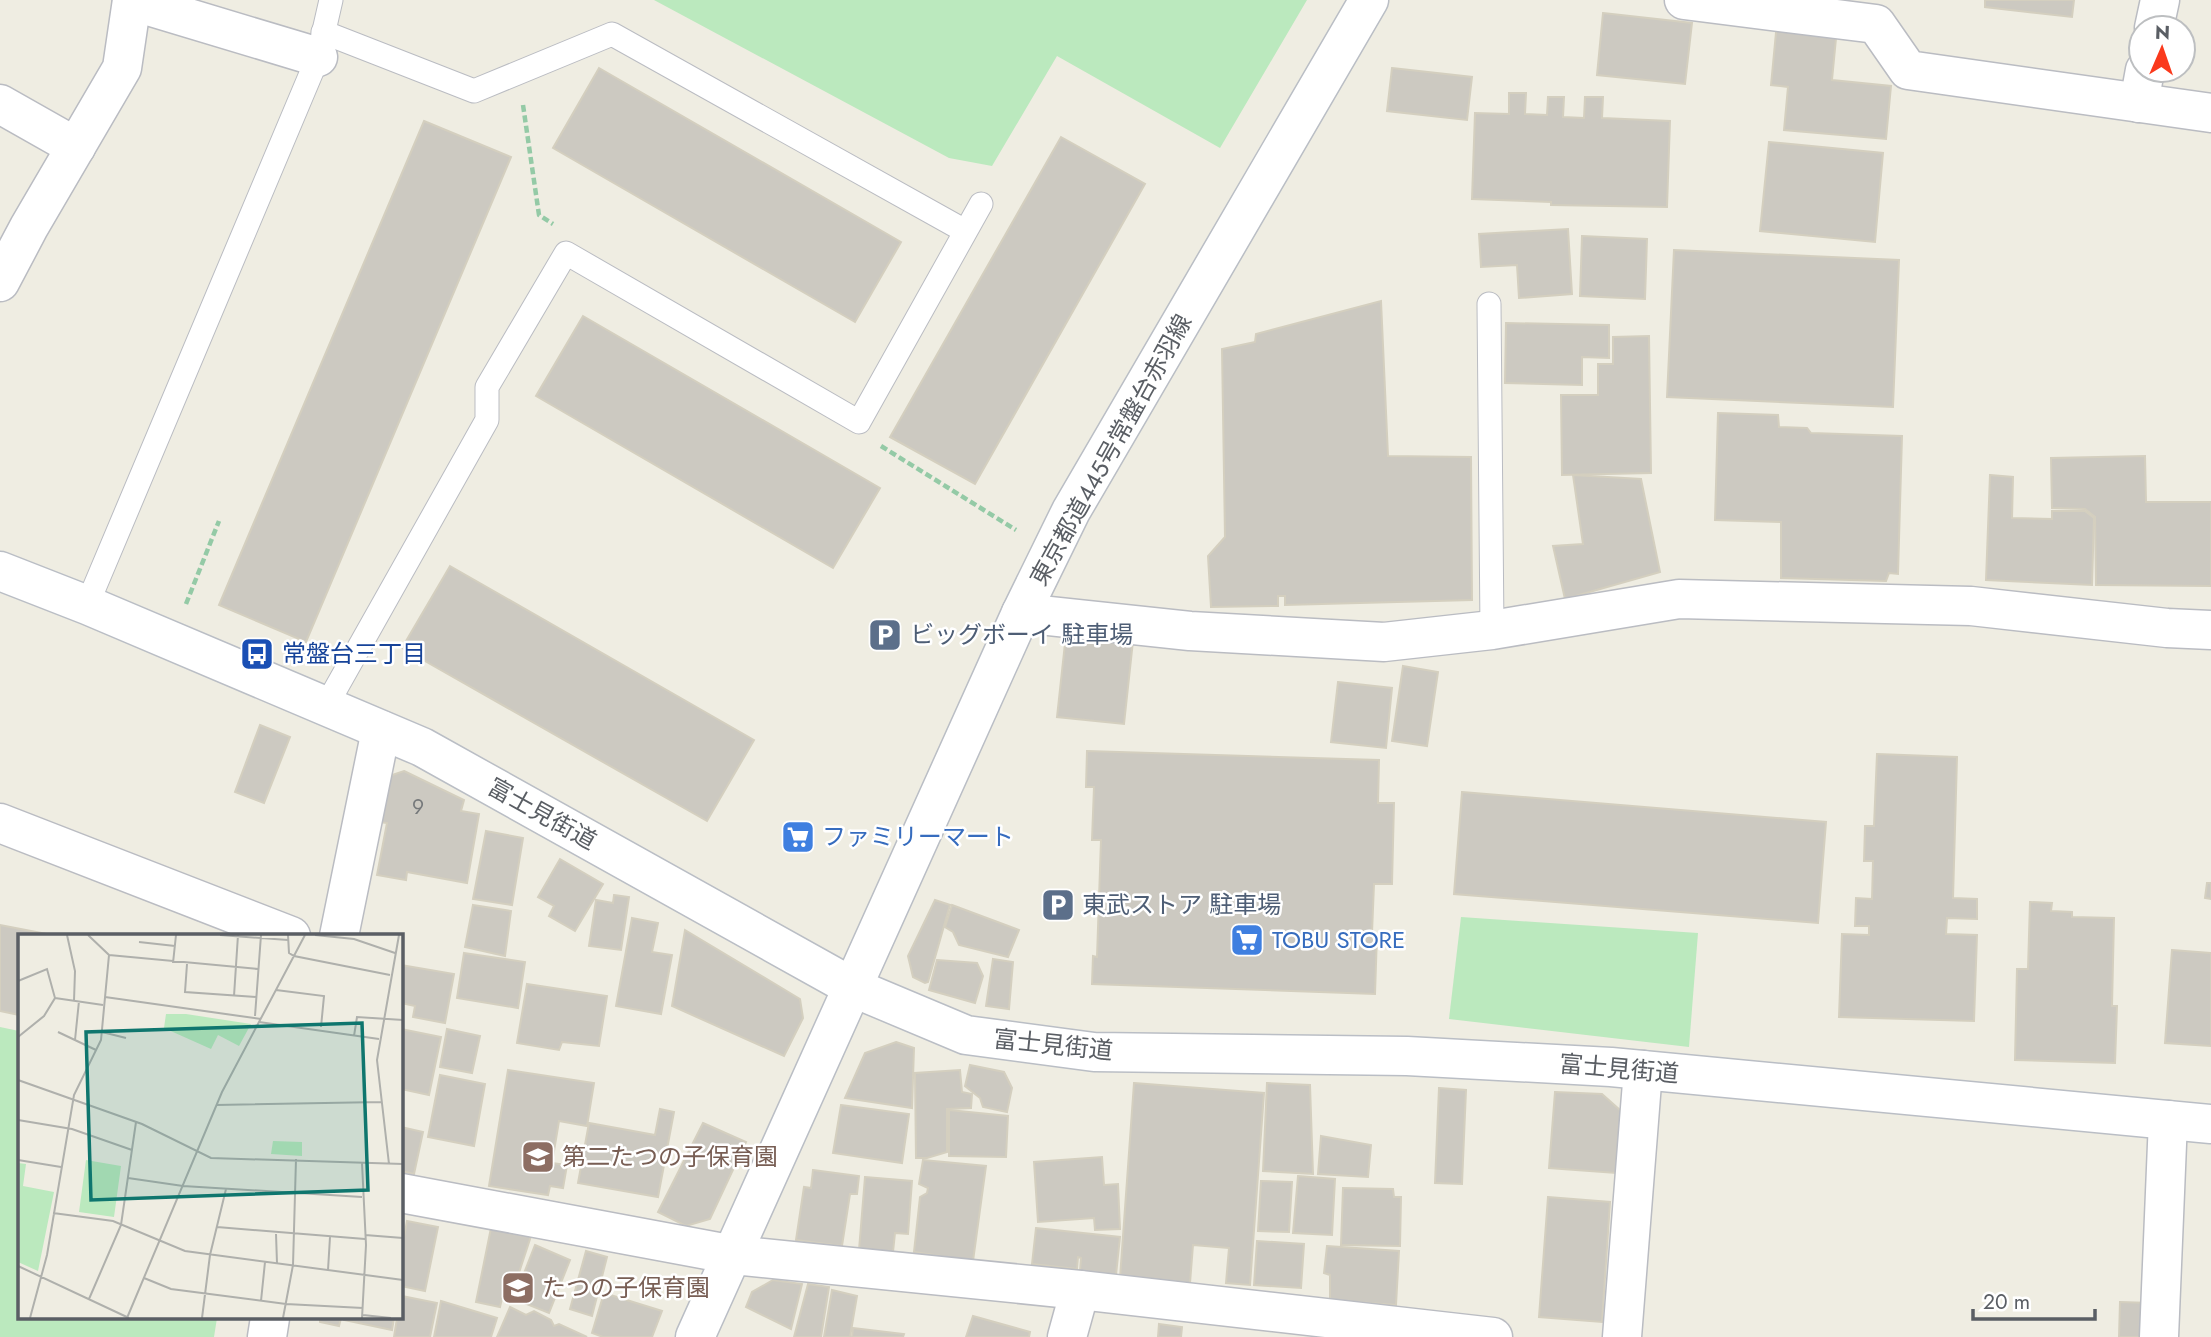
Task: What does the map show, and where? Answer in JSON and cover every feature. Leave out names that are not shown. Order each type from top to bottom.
[{"type":"street","points":[[0,282],[121,68],[132,0],[320,45]]},
{"type":"street","name":"東京都道445号常盤台赤羽線","points":[[695,1337],[1021,613],[1071,511],[1369,0]]},
{"type":"street","points":[[1684,0],[1878,12],[1908,71],[2142,87],[2211,113]]},
{"type":"street","points":[[0,104],[76,147]]},
{"type":"street","name":"富士見街道","points":[[0,572],[87,605],[422,747],[854,988],[966,1035],[1094,1052],[1407,1056],[1611,1067],[2211,1124]]},
{"type":"street","points":[[1021,613],[1190,631],[1384,642],[1492,631],[1679,599],[1971,606],[2167,628],[2211,630]]},
{"type":"street","points":[[339,934],[381,730]]},
{"type":"street","points":[[0,823],[286,934]]},
{"type":"street","points":[[1622,1337],[1643,1070]]},
{"type":"street","points":[[2159,1337],[2168,1120]]},
{"type":"street","points":[[402,1193],[734,1255],[1080,1290],[1493,1337]]},
{"type":"street","points":[[1067,1337],[1080,1290]]},
{"type":"lane","points":[[87,605],[320,45],[331,0]]},
{"type":"lane","points":[[320,45],[474,91],[612,34],[965,231]]},
{"type":"lane","points":[[326,706],[487,420],[487,387],[566,253],[859,422],[981,204]]},
{"type":"lane","points":[[1489,304],[1492,631]]},
{"type":"path","points":[[519,73],[538,215],[561,229]]},
{"type":"path","points":[[859,422],[878,444],[1017,531]]},
{"type":"path","points":[[182,616],[219,520]]},
{"type":"green space","points":[[654,0],[1307,0],[1220,148],[1057,56],[992,166],[949,158]]},
{"type":"green space","points":[[1461,917],[1698,933],[1689,1047],[1449,1019]]},
{"type":"green space","points":[[0,1027],[18,1031],[18,1320],[217,1320],[214,1337],[0,1337]]},
{"type":"building","points":[[1985,0],[2074,0],[2072,17],[1985,7]]},
{"type":"building","points":[[1603,13],[1692,23],[1685,84],[1597,75]]},
{"type":"building","points":[[1777,22],[1837,28],[1832,80],[1891,86],[1886,139],[1784,130],[1788,87],[1771,85]]},
{"type":"building","points":[[599,68],[901,242],[855,322],[553,148]]},
{"type":"building","points":[[1392,68],[1472,77],[1467,120],[1387,111]]},
{"type":"building","points":[[1509,93],[1526,93],[1525,114],[1547,115],[1548,97],[1564,97],[1563,117],[1584,118],[1585,97],[1603,97],[1602,118],[1670,121],[1667,207],[1551,205],[1551,202],[1472,199],[1475,113],[1509,114]]},
{"type":"building","points":[[424,121],[511,157],[306,642],[219,605]]},
{"type":"building","points":[[1061,137],[1145,184],[975,484],[890,437]]},
{"type":"building","points":[[1769,142],[1883,153],[1875,242],[1760,231]]},
{"type":"building","points":[[1568,229],[1572,294],[1519,298],[1517,265],[1481,267],[1479,234]]},
{"type":"building","points":[[1582,236],[1647,239],[1645,299],[1580,296]]},
{"type":"building","points":[[1674,250],[1899,260],[1893,407],[1667,397]]},
{"type":"building","points":[[1381,301],[1388,456],[1471,457],[1472,600],[1285,605],[1285,596],[1278,596],[1278,606],[1211,607],[1208,556],[1225,537],[1222,349],[1255,342],[1256,334]]},
{"type":"building","points":[[583,316],[880,488],[833,568],[536,396]]},
{"type":"building","points":[[1506,323],[1609,325],[1609,358],[1582,357],[1582,385],[1505,383]]},
{"type":"building","points":[[1649,336],[1651,473],[1562,475],[1561,395],[1598,395],[1598,364],[1613,364],[1613,337]]},
{"type":"building","points":[[1718,413],[1778,415],[1779,427],[1807,428],[1811,433],[1902,436],[1898,574],[1889,573],[1886,581],[1781,578],[1781,522],[1715,520]]},
{"type":"building","points":[[2145,456],[2146,502],[2211,502],[2211,586],[2096,585],[2095,517],[2085,509],[2052,508],[2051,458]]},
{"type":"building","points":[[1573,475],[1641,479],[1660,572],[1565,599],[1553,546],[1583,544]]},
{"type":"building","points":[[1990,475],[2013,477],[2012,518],[2052,519],[2052,511],[2085,511],[2094,518],[2092,585],[1986,580]]},
{"type":"building","points":[[450,566],[754,740],[707,821],[402,648]]},
{"type":"building","points":[[1066,634],[1133,641],[1124,724],[1057,717]]},
{"type":"building","points":[[1403,666],[1438,672],[1427,746],[1392,741]]},
{"type":"building","points":[[1338,682],[1392,688],[1386,748],[1331,742]]},
{"type":"building","points":[[260,725],[290,737],[264,803],[235,792]]},
{"type":"building","points":[[1087,751],[1379,760],[1378,803],[1394,803],[1392,884],[1374,884],[1372,933],[1377,934],[1375,994],[1092,984],[1093,956],[1097,957],[1101,840],[1092,840],[1094,787],[1086,787]]},
{"type":"building","points":[[1877,754],[1957,757],[1953,898],[1977,899],[1977,919],[1947,918],[1946,934],[1977,935],[1974,1021],[1839,1017],[1842,934],[1869,935],[1869,926],[1855,926],[1856,898],[1872,899],[1873,861],[1864,861],[1865,826],[1874,826]]},
{"type":"building","points":[[404,771],[464,800],[461,811],[479,814],[467,883],[407,872],[406,880],[377,875],[387,823],[378,822],[389,776]]},
{"type":"building","points":[[1462,792],[1826,822],[1818,923],[1454,894]]},
{"type":"building","points":[[486,831],[523,838],[512,905],[473,899]]},
{"type":"building","points":[[560,859],[603,884],[575,931],[549,916],[554,906],[538,897]]},
{"type":"building","points":[[2207,883],[2211,883],[2211,899],[2205,898]]},
{"type":"building","points":[[614,895],[629,897],[621,950],[589,946],[596,900],[613,903]]},
{"type":"building","points":[[935,900],[950,905],[928,982],[925,983],[913,977],[908,956]]},
{"type":"building","points":[[2030,902],[2052,903],[2051,911],[2072,912],[2072,917],[2114,918],[2112,1006],[2117,1006],[2115,1063],[2015,1060],[2017,969],[2028,969]]},
{"type":"building","points":[[473,905],[511,911],[505,956],[465,947]]},
{"type":"building","points":[[952,905],[1019,930],[1008,957],[959,945],[953,932],[945,927]]},
{"type":"building","points":[[632,918],[658,923],[652,952],[672,955],[661,1014],[616,1006]]},
{"type":"building","points":[[0,925],[47,934],[18,934],[18,1015],[0,1011]]},
{"type":"building","points":[[685,930],[800,999],[803,1018],[784,1056],[672,1006]]},
{"type":"building","points":[[2172,950],[2211,953],[2211,1046],[2165,1043]]},
{"type":"building","points":[[464,953],[525,962],[518,1008],[457,998]]},
{"type":"building","points":[[993,959],[1013,962],[1009,1009],[986,1006]]},
{"type":"building","points":[[937,960],[977,963],[983,976],[975,1003],[929,990]]},
{"type":"building","points":[[402,965],[454,974],[445,1023],[413,1017],[415,1006],[402,1003]]},
{"type":"building","points":[[527,984],[607,996],[599,1046],[562,1042],[559,1050],[517,1043]]},
{"type":"building","points":[[402,1029],[441,1037],[429,1095],[402,1089]]},
{"type":"building","points":[[447,1029],[480,1036],[472,1073],[440,1067]]},
{"type":"building","points":[[896,1042],[914,1048],[912,1108],[845,1098],[865,1053]]},
{"type":"building","points":[[970,1065],[1004,1072],[1012,1088],[1007,1112],[983,1107],[980,1098],[965,1086]]},
{"type":"building","points":[[508,1070],[594,1083],[587,1126],[559,1121],[552,1163],[567,1165],[563,1188],[550,1186],[548,1195],[489,1186]]},
{"type":"building","points":[[960,1070],[962,1092],[972,1094],[971,1108],[947,1109],[947,1152],[916,1158],[915,1073]]},
{"type":"building","points":[[440,1075],[485,1084],[474,1146],[428,1137]]},
{"type":"building","points":[[1134,1083],[1264,1093],[1250,1285],[1226,1283],[1229,1248],[1193,1245],[1190,1283],[1120,1278]]},
{"type":"building","points":[[1267,1083],[1310,1085],[1313,1174],[1263,1171]]},
{"type":"building","points":[[1439,1088],[1466,1090],[1462,1184],[1435,1183]]},
{"type":"building","points":[[1555,1092],[1602,1094],[1621,1111],[1616,1173],[1549,1168]]},
{"type":"building","points":[[841,1105],[909,1114],[902,1163],[833,1153]]},
{"type":"building","points":[[660,1109],[674,1112],[658,1197],[578,1183],[589,1123],[655,1135]]},
{"type":"building","points":[[949,1110],[1008,1116],[1006,1157],[949,1156]]},
{"type":"building","points":[[703,1123],[746,1142],[710,1219],[686,1226],[658,1212]]},
{"type":"building","points":[[402,1127],[423,1132],[414,1174],[402,1171]]},
{"type":"building","points":[[1321,1136],[1371,1145],[1368,1177],[1318,1174]]},
{"type":"building","points":[[1102,1157],[1104,1185],[1118,1184],[1120,1229],[1095,1230],[1094,1218],[1038,1222],[1034,1162]]},
{"type":"building","points":[[923,1160],[986,1166],[973,1261],[914,1252],[920,1197],[927,1193],[928,1188],[919,1184]]},
{"type":"building","points":[[813,1170],[859,1176],[857,1194],[850,1194],[842,1246],[796,1240],[804,1187],[811,1188]]},
{"type":"building","points":[[1298,1176],[1335,1179],[1332,1235],[1293,1233]]},
{"type":"building","points":[[865,1177],[912,1181],[908,1234],[895,1233],[893,1252],[859,1250]]},
{"type":"building","points":[[1261,1181],[1292,1182],[1289,1232],[1258,1231]]},
{"type":"building","points":[[1343,1188],[1393,1189],[1394,1197],[1401,1197],[1400,1246],[1341,1245]]},
{"type":"building","points":[[1548,1197],[1610,1202],[1602,1322],[1539,1317]]},
{"type":"building","points":[[407,1221],[438,1227],[425,1291],[402,1286],[402,1248]]},
{"type":"building","points":[[491,1228],[531,1236],[513,1291],[504,1290],[500,1307],[476,1302]]},
{"type":"building","points":[[1036,1228],[1120,1237],[1116,1275],[1080,1271],[1081,1258],[1078,1257],[1077,1269],[1032,1264]]},
{"type":"building","points":[[1257,1241],[1304,1244],[1301,1288],[1254,1285]]},
{"type":"building","points":[[535,1245],[570,1260],[549,1313],[514,1299]]},
{"type":"building","points":[[1327,1246],[1399,1251],[1396,1305],[1330,1300],[1330,1275],[1324,1273]]},
{"type":"building","points":[[586,1251],[607,1257],[592,1316],[570,1309]]},
{"type":"building","points":[[773,1280],[802,1284],[791,1329],[746,1307],[752,1292]]},
{"type":"building","points":[[808,1284],[829,1287],[821,1337],[794,1337]]},
{"type":"building","points":[[832,1290],[857,1296],[850,1337],[824,1337]]},
{"type":"building","points":[[604,1293],[662,1311],[652,1337],[603,1337],[592,1333]]},
{"type":"building","points":[[402,1296],[437,1303],[430,1337],[394,1337],[397,1320],[402,1320]]},
{"type":"building","points":[[441,1301],[497,1318],[491,1337],[434,1337]]},
{"type":"building","points":[[2120,1302],[2151,1303],[2150,1337],[2119,1337]]},
{"type":"building","points":[[510,1307],[526,1315],[534,1311],[551,1320],[554,1326],[559,1324],[587,1337],[497,1337]]},
{"type":"building","points":[[973,1316],[1030,1332],[1029,1337],[966,1337]]},
{"type":"building","points":[[320,1320],[340,1320],[339,1326]]},
{"type":"building","points":[[344,1320],[394,1320],[392,1330]]},
{"type":"building","points":[[1159,1324],[1182,1327],[1181,1337],[1158,1337]]},
{"type":"building","points":[[853,1328],[904,1334],[903,1337],[852,1337]]},
{"type":"place","name":"ビッグボーイ 駐車場","points":[[885,635]]},
{"type":"place","name":"常盤台三丁目","points":[[257,654]]},
{"type":"place","name":"ファミリーマート","points":[[798,837]]},
{"type":"place","name":"東武ストア 駐車場","points":[[1058,905]]},
{"type":"place","name":"TOBU STORE","points":[[1247,940]]},
{"type":"place","name":"第二たつの子保育園","points":[[538,1157]]},
{"type":"place","name":"たつの子保育園","points":[[518,1288]]}]
